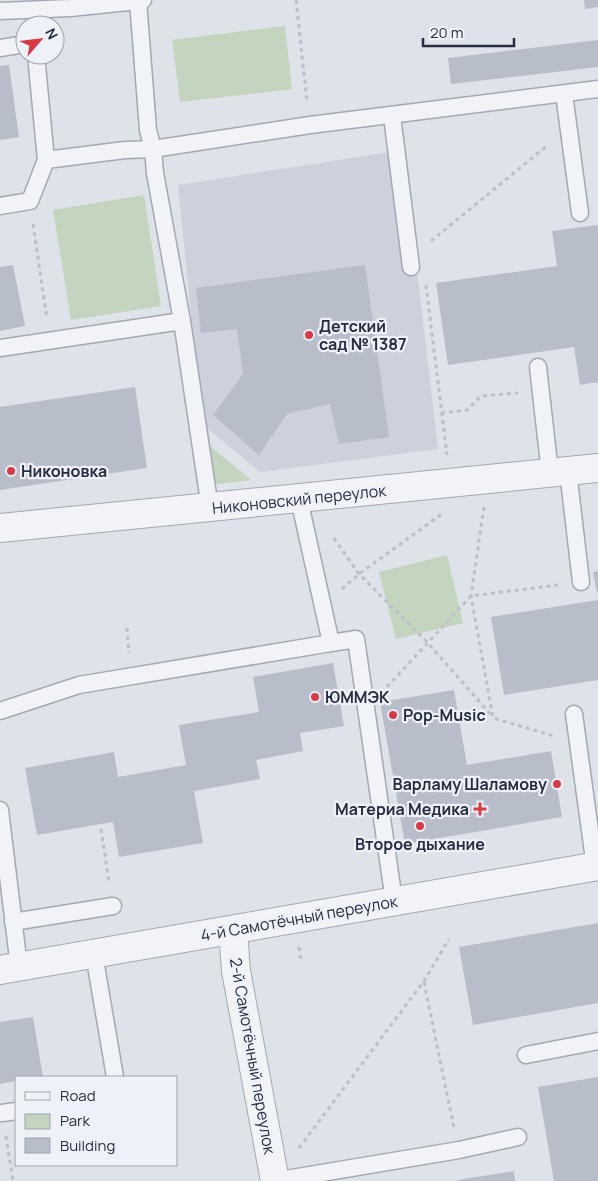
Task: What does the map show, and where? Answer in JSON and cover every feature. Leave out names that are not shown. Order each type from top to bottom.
[{"type":"street","name":"Никоновский переулок","points":[[0,528],[598,468]]},
{"type":"street","name":"4-й Самотёчный переулок","points":[[9,968],[596,866]]},
{"type":"street","name":"2-й Самотёчный переулок","points":[[233,930],[236,971],[275,1181]]},
{"type":"lane","points":[[0,11],[70,8],[141,0],[148,130],[153,149],[155,173],[182,321],[210,508]]},
{"type":"lane","points":[[0,48],[15,46]]},
{"type":"lane","points":[[0,206],[30,201],[46,160],[37,65]]},
{"type":"lane","points":[[46,160],[124,150],[153,149],[310,125],[598,90]]},
{"type":"lane","points":[[564,94],[580,212]]},
{"type":"lane","points":[[392,116],[411,267]]},
{"type":"lane","points":[[0,348],[182,321]]},
{"type":"lane","points":[[538,367],[541,390],[581,582]]},
{"type":"lane","points":[[299,499],[331,643]]},
{"type":"lane","points":[[0,711],[79,685],[356,639],[394,901]]},
{"type":"lane","points":[[574,714],[596,866]]},
{"type":"lane","points":[[0,810],[13,922],[9,968]]},
{"type":"lane","points":[[13,922],[113,906]]},
{"type":"lane","points":[[94,954],[115,1076]]},
{"type":"lane","points":[[526,1055],[598,1041]]},
{"type":"lane","points":[[275,1181],[459,1150],[518,1137]]},
{"type":"path","points":[[296,0],[310,125]]},
{"type":"path","points":[[407,236],[422,248],[568,129]]},
{"type":"path","points":[[30,201],[50,340]]},
{"type":"path","points":[[425,277],[447,459]]},
{"type":"path","points":[[441,413],[467,410],[481,396],[541,390]]},
{"type":"path","points":[[484,504],[471,596],[494,718]]},
{"type":"path","points":[[323,606],[359,574],[451,508]]},
{"type":"path","points":[[333,537],[359,574],[428,642],[494,718],[577,743]]},
{"type":"path","points":[[384,691],[471,596],[581,582]]},
{"type":"path","points":[[275,1181],[424,981],[449,939]]},
{"type":"path","points":[[424,981],[459,1150]]},
{"type":"path","points":[[9,1112],[13,1181]]},
{"type":"shaded area","name":"Детский сад № 1387","points":[[391,152],[414,245],[438,449],[260,472],[202,424],[178,185]]},
{"type":"green space","points":[[285,26],[292,89],[180,102],[172,40]]},
{"type":"green space","points":[[144,195],[161,306],[71,320],[53,210]]},
{"type":"green space","points":[[203,440],[251,480],[210,485]]},
{"type":"green space","points":[[447,555],[463,623],[396,639],[379,572]]},
{"type":"building","points":[[584,0],[598,0],[598,7],[585,9]]},
{"type":"building","points":[[598,40],[598,67],[451,84],[448,58]]},
{"type":"building","points":[[9,65],[19,137],[0,140],[0,66]]},
{"type":"building","points":[[598,225],[598,382],[580,385],[574,347],[448,365],[436,283],[557,266],[552,231]]},
{"type":"building","points":[[13,265],[25,326],[0,331],[0,267]]},
{"type":"building","points":[[365,265],[389,437],[339,444],[330,404],[287,414],[259,455],[213,415],[243,374],[237,329],[201,333],[196,288]]},
{"type":"building","points":[[135,387],[147,468],[0,490],[0,407]]},
{"type":"building","points":[[598,571],[598,593],[597,593],[593,572]]},
{"type":"building","points":[[598,600],[598,680],[504,695],[491,617]]},
{"type":"building","points":[[333,663],[344,726],[300,733],[303,751],[256,760],[260,779],[194,791],[203,843],[119,857],[113,822],[37,835],[25,768],[114,752],[118,777],[186,765],[179,725],[259,712],[253,677]]},
{"type":"building","points":[[454,690],[467,765],[551,751],[562,817],[405,844],[380,702]]},
{"type":"building","points":[[598,923],[598,1003],[473,1025],[459,947]]},
{"type":"building","points":[[33,1017],[43,1076],[15,1076],[15,1081],[0,1084],[0,1022]]},
{"type":"building","points":[[598,1077],[598,1181],[554,1181],[538,1087]]},
{"type":"building","points":[[514,1171],[515,1181],[457,1181],[457,1180]]},
{"type":"place","name":"Детский сад № 1387","points":[[309,335]]},
{"type":"place","name":"Никоновка","points":[[11,471]]},
{"type":"place","name":"ЮММЭК","points":[[315,697]]},
{"type":"place","name":"Pop-Music","points":[[393,715]]},
{"type":"place","name":"Варламу Шаламову","points":[[557,784]]},
{"type":"place","name":"Материа Медика","points":[[480,809]]},
{"type":"place","name":"Второе дыхание","points":[[420,826]]}]
